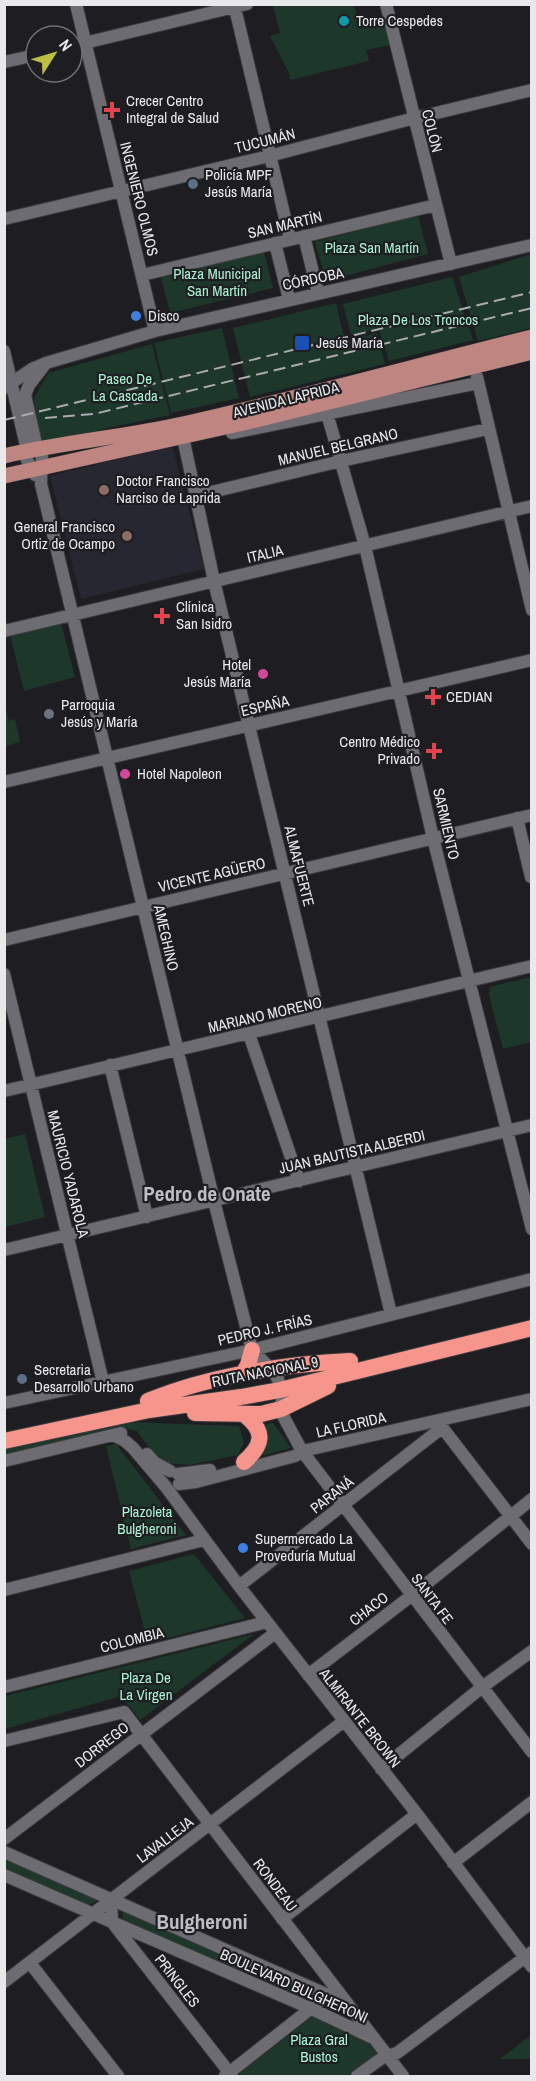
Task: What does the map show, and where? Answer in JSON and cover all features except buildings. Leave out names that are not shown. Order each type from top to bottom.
[{"type":"highway","name":"RUTA NACIONAL 9","points":[[4,1431],[105,1408],[241,1398],[276,1379],[531,1318]]},
{"type":"highway","name":"RUTA NACIONAL 9","points":[[276,1379],[378,1365],[531,1328]]},
{"type":"highway","points":[[243,1374],[252,1350]]},
{"type":"highway","points":[[148,1405],[245,1415],[261,1414],[281,1408],[378,1365]]},
{"type":"highway","points":[[148,1405],[171,1391],[243,1374],[276,1379]]},
{"type":"highway","name":"RUTA NACIONAL 9","points":[[4,1442],[148,1405]]},
{"type":"highway","points":[[244,1462],[253,1454],[260,1442],[258,1429],[245,1415]]},
{"type":"main road","name":"AVENIDA LAPRIDA","points":[[4,476],[324,403],[473,359],[531,337]]},
{"type":"main road","name":"AVENIDA LAPRIDA","points":[[473,359],[531,352]]},
{"type":"main road","name":"AVENIDA LAPRIDA","points":[[4,456],[32,449],[182,435]]},
{"type":"street","name":"INGENIERO OLMOS","points":[[76,4],[155,331]]},
{"type":"street","points":[[85,43],[248,4]]},
{"type":"street","name":"COLÓN","points":[[386,4],[451,264]]},
{"type":"street","points":[[234,6],[290,240]]},
{"type":"street","points":[[4,62],[24,58]]},
{"type":"street","name":"TUCUMÁN","points":[[4,219],[269,156],[531,90]]},
{"type":"street","name":"SAN MARTÍN","points":[[142,275],[435,205]]},
{"type":"street","points":[[304,236],[318,293]]},
{"type":"street","points":[[275,243],[289,299]]},
{"type":"street","name":"CÓRDOBA","points":[[8,386],[32,369],[46,363],[155,331],[531,245]]},
{"type":"street","points":[[4,351],[8,386],[32,449]]},
{"type":"street","points":[[473,359],[531,610]]},
{"type":"street","points":[[32,449],[25,395],[29,385],[46,363]]},
{"type":"street","points":[[324,403],[478,383]]},
{"type":"street","name":"SARMIENTO","points":[[324,403],[365,546],[433,837],[531,1229]]},
{"type":"street","name":"MANUEL BELGRANO","points":[[195,496],[488,429]]},
{"type":"street","name":"ALMAFUERTE","points":[[182,435],[214,582],[392,1314]]},
{"type":"street","name":"AMEGHINO","points":[[32,449],[27,460],[37,469],[41,484],[177,1050],[252,1350]]},
{"type":"street","name":"ITALIA","points":[[4,631],[531,506]]},
{"type":"street","name":"ESPAÑA","points":[[4,782],[531,660]]},
{"type":"street","name":"VICENTE AGÜERO","points":[[4,940],[531,815]]},
{"type":"street","points":[[517,818],[531,877]]},
{"type":"street","name":"MARIANO MORENO","points":[[4,1091],[531,966]]},
{"type":"street","name":"MAURICIO YADAROLA","points":[[4,974],[103,1382]]},
{"type":"street","points":[[249,1034],[299,1180]]},
{"type":"street","points":[[110,1065],[147,1216]]},
{"type":"street","name":"JUAN BAUTISTA ALBERDI","points":[[4,1250],[531,1125]]},
{"type":"street","name":"PEDRO J. FRÍAS","points":[[4,1403],[252,1350],[531,1279]]},
{"type":"street","points":[[252,1350],[276,1379],[283,1417],[302,1451]]},
{"type":"street","name":"LA FLORIDA","points":[[172,1481],[196,1482],[296,1456],[302,1451],[440,1424],[531,1400]]},
{"type":"street","points":[[440,1424],[531,1544]]},
{"type":"street","name":"PARANÁ","points":[[239,1586],[344,1506],[440,1424]]},
{"type":"street","points":[[4,1461],[113,1436],[129,1444],[172,1481],[294,1450],[302,1451]]},
{"type":"street","name":"SANTA FE","points":[[302,1451],[531,1752]]},
{"type":"street","name":"ALMIRANTE BROWN","points":[[172,1481],[179,1506],[204,1540],[529,1959]]},
{"type":"street","name":"CHACO","points":[[308,1675],[531,1499]]},
{"type":"street","points":[[4,1590],[204,1540]]},
{"type":"street","name":"COLOMBIA","points":[[4,1687],[267,1622]]},
{"type":"street","name":"DORREGO","points":[[4,1839],[275,1633]]},
{"type":"street","points":[[381,1769],[481,1688],[531,1651]]},
{"type":"street","name":"RONDEAU","points":[[4,1741],[124,1712],[282,1918],[334,1993],[374,2038],[403,2076]]},
{"type":"street","name":"LAVALLEJA","points":[[4,1982],[344,1721]]},
{"type":"street","points":[[453,1863],[531,1802]]},
{"type":"street","points":[[282,1918],[417,1814]]},
{"type":"street","name":"BOULEVARD BULGHERONI","points":[[4,1852],[334,1993]]},
{"type":"street","name":"BOULEVARD BULGHERONI","points":[[4,1875],[374,2038]]},
{"type":"street","points":[[111,1899],[112,1922]]},
{"type":"street","name":"PRINGLES","points":[[112,1922],[228,2075]]},
{"type":"street","points":[[357,2076],[387,2056],[397,2053],[529,1959]]},
{"type":"street","points":[[30,1963],[118,2076]]},
{"type":"street","points":[[228,2075],[334,1993]]},
{"type":"shaded area","points":[[168,447],[173,449],[204,569],[81,599],[50,476]]},
{"type":"green space","points":[[273,5],[354,5],[359,26],[390,20],[396,44],[366,50],[369,61],[290,80],[289,73],[270,36],[280,33]]},
{"type":"green space","name":"Plaza San Martín","points":[[418,215],[428,254],[326,281],[315,242]]},
{"type":"green space","name":"Plaza Municipal San Martín","points":[[264,252],[273,288],[170,313],[161,277]]},
{"type":"green space","points":[[531,254],[531,328],[478,341],[459,277]]},
{"type":"green space","name":"Plaza De Los Troncos","points":[[452,277],[473,340],[389,361],[379,329],[351,335],[343,304]]},
{"type":"green space","points":[[336,303],[345,341],[377,333],[385,364],[250,397],[233,328]]},
{"type":"green space","points":[[222,328],[239,398],[171,413],[154,343]]},
{"type":"green space","name":"Paseo De La Cascada","points":[[152,344],[170,415],[41,445],[34,398],[48,373]]},
{"type":"green space","points":[[61,623],[75,677],[24,691],[10,635]]},
{"type":"green space","points":[[4,702],[9,721],[15,719],[20,742],[5,746]]},
{"type":"green space","points":[[531,977],[531,1042],[503,1049],[489,995],[490,987]]},
{"type":"green space","points":[[25,1134],[45,1217],[5,1227],[5,1139]]},
{"type":"green space","points":[[125,1422],[239,1426],[244,1442],[238,1455],[189,1465],[159,1462],[137,1431],[123,1428],[5,1454],[4,1447]]},
{"type":"green space","points":[[273,1423],[291,1448],[260,1456],[262,1425]]},
{"type":"green space","name":"Plazoleta Bulgheroni","points":[[116,1444],[186,1535],[131,1549],[106,1446]]},
{"type":"green space","points":[[194,1554],[245,1618],[148,1643],[129,1571]]},
{"type":"green space","name":"Plaza De La Virgen","points":[[254,1634],[140,1720],[121,1696],[5,1729],[5,1696]]},
{"type":"green space","points":[[5,1857],[100,1899],[89,1905],[5,1868]]},
{"type":"green space","points":[[122,1909],[319,1996],[308,2000],[123,1921]]},
{"type":"green space","name":"Plaza Gral Bustos","points":[[313,2016],[364,2038],[377,2054],[347,2076],[242,2076],[240,2073]]},
{"type":"green space","points":[[531,2035],[531,2059],[500,2059]]},
{"type":"railway","points":[[4,420],[532,292]]},
{"type":"railway","points":[[45,418],[94,414],[532,308]]},
{"type":"place","name":"Torre Cespedes","points":[[344,21]]},
{"type":"place","name":"Crecer Centro Integral de Salud","points":[[112,110]]},
{"type":"place","name":"Policía MPF Jesús María","points":[[193,184]]},
{"type":"place","name":"Disco","points":[[136,316]]},
{"type":"place","name":"Jesús María","points":[[302,343]]},
{"type":"place","name":"Doctor Francisco Narciso de Laprida","points":[[104,490]]},
{"type":"place","name":"General Francisco Ortiz de Ocampo","points":[[127,536]]},
{"type":"place","name":"Clínica San Isidro","points":[[162,616]]},
{"type":"place","name":"Hotel Jesús María","points":[[263,674]]},
{"type":"place","name":"CEDIAN","points":[[433,697]]},
{"type":"place","name":"Parroquia Jesús y María","points":[[49,714]]},
{"type":"place","name":"Centro Médico Privado","points":[[434,751]]},
{"type":"place","name":"Hotel Napoleon","points":[[125,774]]},
{"type":"place","name":"Secretaria Desarrollo Urbano","points":[[22,1379]]},
{"type":"place","name":"Supermercado La Proveduría Mutual","points":[[243,1548]]},
{"type":"district","name":"Pedro de Onate","points":[[207,1194]]},
{"type":"district","name":"Bulgheroni","points":[[202,1922]]}]
